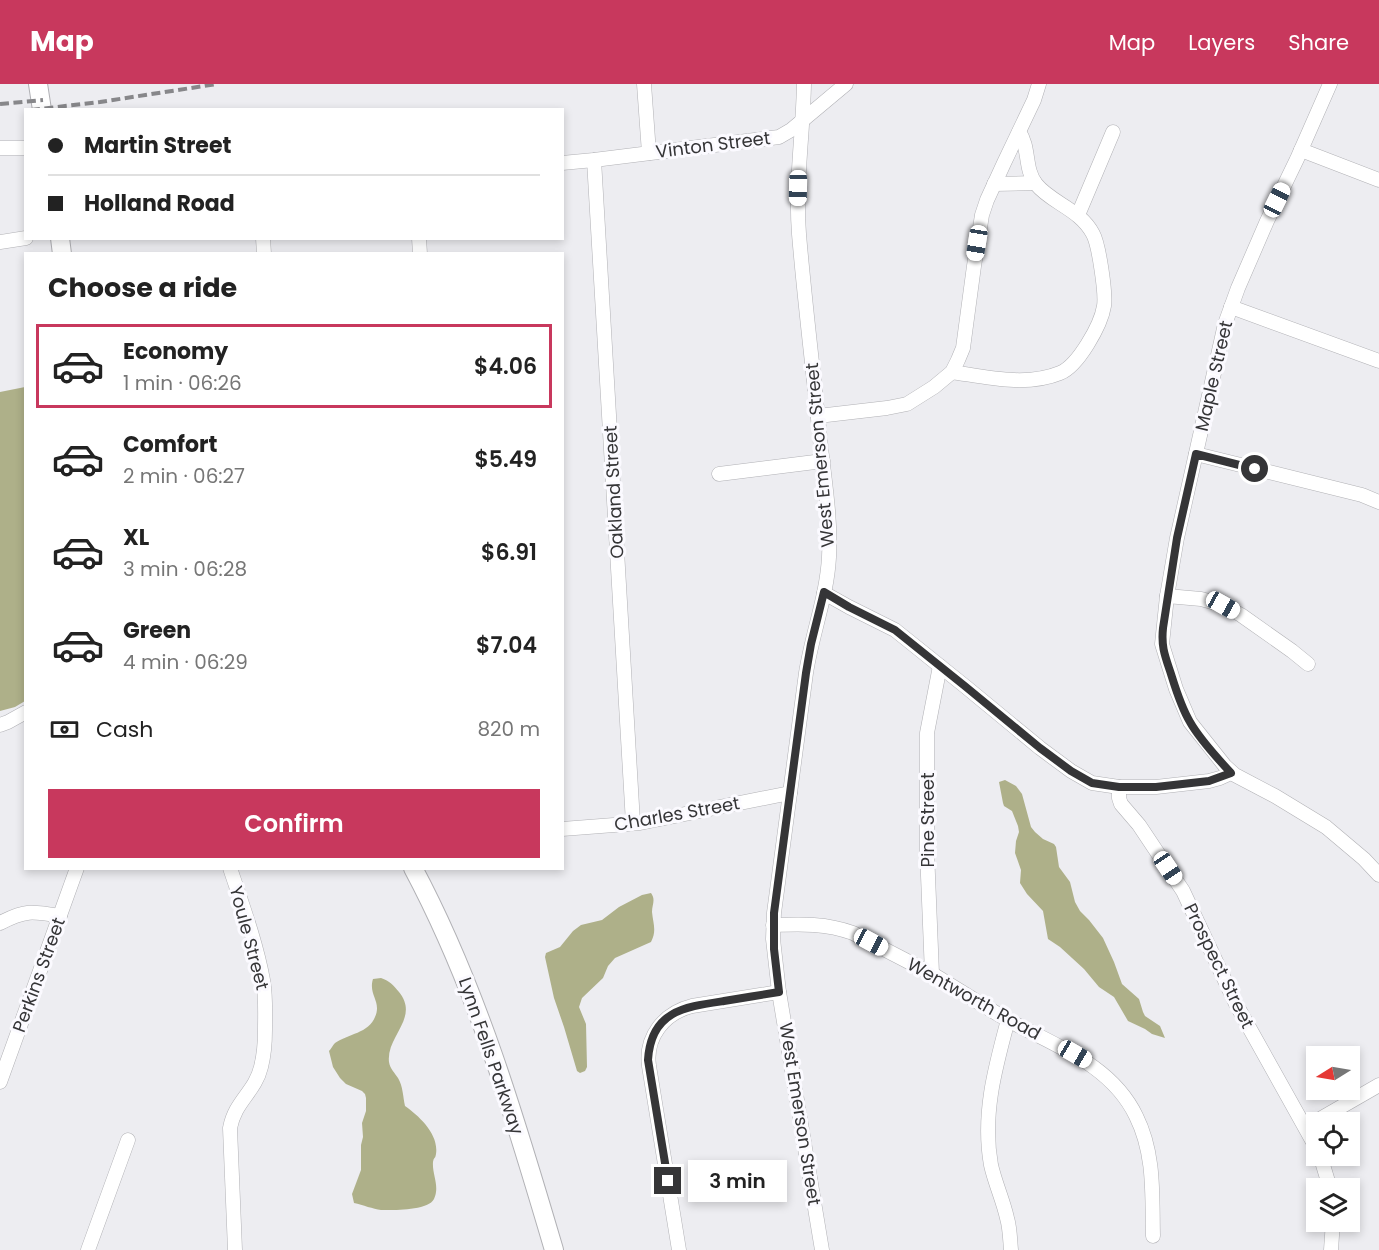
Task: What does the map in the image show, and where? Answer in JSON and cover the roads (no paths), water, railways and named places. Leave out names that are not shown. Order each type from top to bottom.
[{"type":"main road","points":[[38,84],[42,108]]},
{"type":"main road","name":"Lynn Fells Parkway","points":[[414,870],[444,931],[481,1023],[554,1250]]},
{"type":"street","points":[[644,84],[649,153]]},
{"type":"street","name":"West Emerson Street","points":[[804,84],[798,172],[798,216],[828,511],[829,549],[824,592],[808,656],[773,925],[779,992],[822,1250]]},
{"type":"street","name":"Vinton Street","points":[[564,163],[774,138],[787,133],[846,84]]},
{"type":"street","points":[[818,416],[904,405],[934,387],[952,372],[963,348],[982,215],[1039,84]]},
{"type":"street","name":"Maple Street","points":[[1330,84],[1267,221],[1231,307],[1219,348],[1177,538],[1162,644],[1176,689],[1190,722],[1231,773],[1326,826],[1379,875]]},
{"type":"street","points":[[952,372],[996,378],[1037,379],[1064,371],[1080,356],[1104,308],[1105,298],[1095,238],[1078,215],[1035,183],[1019,132]]},
{"type":"street","points":[[1078,215],[1113,132]]},
{"type":"street","points":[[0,148],[24,148]]},
{"type":"street","points":[[1301,150],[1379,180]]},
{"type":"street","name":"Oakland Street","points":[[594,160],[633,823]]},
{"type":"street","points":[[994,184],[1035,183]]},
{"type":"street","points":[[0,242],[24,238]]},
{"type":"street","points":[[1231,307],[1379,361]]},
{"type":"street","points":[[1196,454],[1362,495],[1379,502]]},
{"type":"street","points":[[719,474],[823,461]]},
{"type":"street","points":[[824,592],[891,628],[1040,748],[1092,783],[1119,787],[1156,787],[1215,780],[1231,773]]},
{"type":"street","points":[[1167,596],[1201,599],[1223,605],[1241,615],[1308,664]]},
{"type":"street","name":"Pine Street","points":[[932,974],[927,851],[927,733],[940,666]]},
{"type":"street","points":[[0,725],[24,713]]},
{"type":"street","name":"Prospect Street","points":[[1119,787],[1121,804],[1139,825],[1179,885],[1236,1004],[1306,1127]]},
{"type":"street","name":"Charles Street","points":[[564,829],[633,823],[790,793]]},
{"type":"street","name":"Perkins Street","points":[[0,1082],[76,870]]},
{"type":"street","name":"Youle Street","points":[[231,870],[260,966],[265,994],[264,1048],[260,1072],[237,1107],[230,1128],[235,1250]]},
{"type":"street","points":[[0,923],[27,912],[60,916]]},
{"type":"street","name":"Wentworth Road","points":[[773,925],[811,924],[843,929],[932,974],[1008,1020],[1087,1061],[1111,1081],[1128,1102],[1143,1130],[1152,1175],[1153,1236]]},
{"type":"street","points":[[679,1250],[648,1060],[653,1035],[664,1020],[686,1008],[779,992]]},
{"type":"street","points":[[1008,1020],[993,1076],[987,1128],[995,1184],[1007,1219],[1011,1250]]},
{"type":"street","points":[[1332,1112],[1379,1085]]},
{"type":"street","points":[[88,1250],[128,1140]]},
{"type":"street","points":[[1331,1250],[1333,1232]]},
{"type":"railway","points":[[48,108],[217,84]]},
{"type":"railway","points":[[0,104],[43,100]]}]
